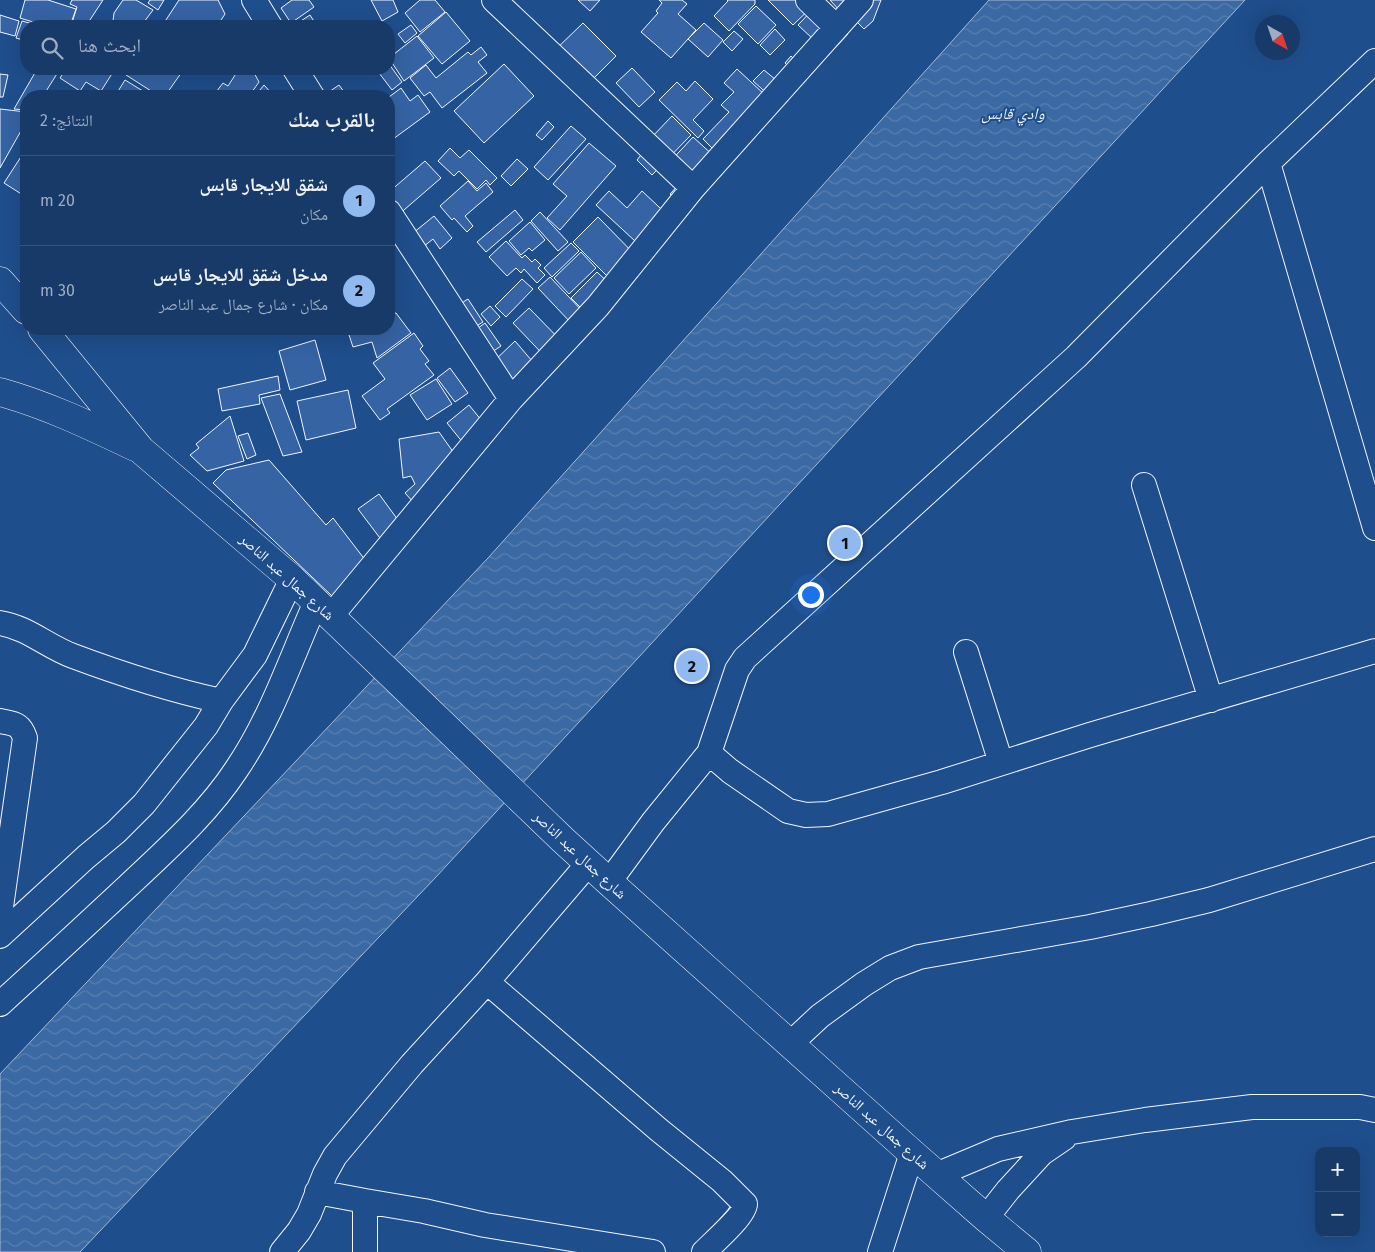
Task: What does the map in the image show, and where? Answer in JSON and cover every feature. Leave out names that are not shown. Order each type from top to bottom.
[{"type":"main road","points":[[0,280],[20,303]]},
{"type":"main road","points":[[47,335],[141,450]]},
{"type":"main road","points":[[0,392],[24,399],[80,421],[141,450]]},
{"type":"main road","name":"شارع جمال عبد الناصر","points":[[141,450],[292,579],[588,864],[912,1154],[1027,1252]]},
{"type":"street","points":[[254,0],[266,20]]},
{"type":"street","points":[[494,0],[693,188]]},
{"type":"street","points":[[808,0],[836,27]]},
{"type":"street","points":[[0,1004],[164,852],[218,795],[237,769],[324,609],[511,399],[598,306],[693,188],[860,0]]},
{"type":"street","points":[[609,882],[653,822],[709,753],[737,670],[745,658],[1076,357],[1268,163],[1375,61]]},
{"type":"street","points":[[299,75],[308,90]]},
{"type":"street","points":[[1268,163],[1375,528]]},
{"type":"street","points":[[395,221],[511,399]]},
{"type":"street","points":[[1144,485],[1211,700]]},
{"type":"street","points":[[0,936],[116,832],[144,804],[206,726],[221,702],[256,655],[292,579]]},
{"type":"street","points":[[1,628],[22,629],[49,646],[72,656],[176,690],[221,702]]},
{"type":"street","points":[[709,753],[730,771],[788,811],[806,815],[828,814],[942,782],[1375,651]]},
{"type":"street","points":[[966,652],[1002,763]]},
{"type":"street","points":[[0,721],[18,725],[22,729],[25,738],[0,914]]},
{"type":"street","points":[[790,1044],[820,1016],[864,984],[890,968],[919,957],[1090,928],[1151,914],[1218,897],[1375,849]]},
{"type":"street","points":[[282,1252],[299,1231],[309,1214],[325,1174],[335,1156],[412,1064],[487,982],[588,864]]},
{"type":"street","points":[[487,982],[645,1119],[722,1181],[745,1204],[745,1208],[736,1219],[704,1252]]},
{"type":"street","points":[[936,1175],[998,1149],[1072,1132],[1145,1120],[1252,1107],[1360,1107],[1375,1110]]},
{"type":"street","points":[[986,1218],[1008,1190],[1042,1153],[1072,1132]]},
{"type":"street","points":[[880,1252],[912,1154]]},
{"type":"street","points":[[317,1192],[424,1211],[485,1225],[653,1252]]},
{"type":"street","points":[[365,1201],[365,1252]]},
{"type":"water","name":"وادي قابس","points":[[989,0],[1245,0],[436,877],[80,1252],[0,1252],[0,1074],[488,558]]},
{"type":"building","points":[[25,0],[48,0],[76,9],[72,20],[26,20],[20,18]]},
{"type":"building","points":[[72,0],[103,0],[90,20],[73,20],[77,7],[70,4]]},
{"type":"building","points":[[123,0],[136,0],[153,10],[146,20],[113,20],[114,13]]},
{"type":"building","points":[[150,0],[164,0],[158,10],[148,3]]},
{"type":"building","points":[[179,0],[218,0],[225,14],[221,20],[166,20]]},
{"type":"building","points":[[292,0],[309,0],[314,7],[295,20],[289,20],[281,8]]},
{"type":"building","points":[[371,0],[393,0],[398,12],[381,20]]},
{"type":"building","points":[[420,0],[435,0],[445,12],[420,32],[405,13]]},
{"type":"building","points":[[578,0],[600,0],[590,11]]},
{"type":"building","points":[[659,0],[682,0],[687,4],[678,14],[696,30],[671,58],[641,32],[658,13],[656,11],[662,3]]},
{"type":"building","points":[[727,0],[755,0],[755,4],[729,31],[714,16]]},
{"type":"building","points":[[768,0],[811,0],[815,4],[793,25]]},
{"type":"building","points":[[830,0],[881,0],[873,21],[864,29],[854,19],[850,22]]},
{"type":"building","points":[[817,5],[848,34],[829,54],[798,25]]},
{"type":"building","points":[[756,6],[776,25],[758,44],[738,24]]},
{"type":"building","points":[[446,12],[470,41],[442,64],[418,36]]},
{"type":"building","points":[[0,15],[19,21],[15,36],[0,32]]},
{"type":"building","points":[[310,15],[313,20],[302,20]]},
{"type":"building","points":[[583,23],[616,56],[585,87],[552,53]]},
{"type":"building","points":[[704,23],[723,40],[708,57],[688,39]]},
{"type":"building","points":[[411,25],[417,33],[405,43],[398,34]]},
{"type":"building","points":[[20,27],[20,39],[16,38]]},
{"type":"building","points":[[775,29],[785,40],[770,55],[760,45]]},
{"type":"building","points":[[734,31],[743,39],[732,51],[723,42]]},
{"type":"building","points":[[417,36],[434,58],[404,81],[395,67],[395,53]]},
{"type":"building","points":[[481,47],[487,55],[478,62],[487,73],[442,108],[430,92],[424,96],[410,78],[426,65],[436,78],[468,52],[471,55]]},
{"type":"building","points":[[791,56],[795,60],[780,105],[753,81],[764,70],[776,80],[788,66],[785,63]]},
{"type":"building","points":[[504,64],[534,96],[484,143],[454,111]]},
{"type":"building","points":[[632,68],[655,92],[639,107],[616,83]]},
{"type":"building","points":[[737,69],[779,108],[727,163],[703,139],[729,112],[721,105],[734,92],[724,83]]},
{"type":"building","points":[[395,72],[402,82],[392,90],[381,75],[395,75]]},
{"type":"building","points":[[0,74],[8,75],[3,97],[0,97]]},
{"type":"building","points":[[34,75],[56,75],[47,90],[25,90]]},
{"type":"building","points":[[62,75],[111,75],[102,90],[86,82],[81,90],[78,90],[60,78]]},
{"type":"building","points":[[126,75],[180,75],[169,90],[150,90]]},
{"type":"building","points":[[235,75],[255,75],[259,82],[253,90],[218,90],[223,83],[228,86]]},
{"type":"building","points":[[125,80],[141,90],[119,90]]},
{"type":"building","points":[[695,81],[713,99],[693,120],[704,131],[698,138],[659,100],[677,82],[686,91]]},
{"type":"building","points":[[264,85],[269,90],[260,90]]},
{"type":"building","points":[[339,85],[343,90],[332,90]]},
{"type":"building","points":[[401,88],[410,101],[418,95],[430,112],[395,138],[395,92]]},
{"type":"building","points":[[20,99],[20,110],[14,109]]},
{"type":"building","points":[[0,109],[20,111],[20,133],[0,168]]},
{"type":"building","points":[[672,116],[691,135],[652,175],[637,160],[641,155],[624,139],[651,138]]},
{"type":"building","points":[[548,121],[554,127],[542,140],[536,135]]},
{"type":"building","points":[[571,126],[586,139],[548,180],[534,167]]},
{"type":"building","points":[[693,137],[715,157],[684,208],[670,194],[682,181],[666,166]]},
{"type":"building","points":[[589,143],[616,166],[560,230],[547,218],[567,196],[553,184]]},
{"type":"building","points":[[450,148],[460,158],[469,150],[497,178],[490,185],[486,180],[477,189],[459,171],[454,176],[438,161]]},
{"type":"building","points":[[20,158],[20,193],[4,183]]},
{"type":"building","points":[[517,159],[528,169],[511,186],[501,176]]},
{"type":"building","points":[[425,161],[441,178],[397,216],[395,214],[395,187]]},
{"type":"building","points":[[468,181],[477,191],[486,183],[493,192],[465,216],[473,226],[467,232],[454,218],[452,220],[440,206]]},
{"type":"building","points":[[609,191],[627,208],[642,191],[676,223],[648,253],[596,205]]},
{"type":"building","points":[[515,210],[523,220],[486,252],[477,242]]},
{"type":"building","points":[[540,212],[568,242],[558,251],[531,221]]},
{"type":"building","points":[[434,216],[452,238],[440,249],[433,239],[413,255],[402,242]]},
{"type":"building","points":[[598,217],[646,266],[622,291],[573,242]]},
{"type":"building","points":[[530,222],[545,240],[532,251],[529,248],[521,255],[509,241]]},
{"type":"building","points":[[506,241],[522,258],[525,255],[532,262],[535,259],[541,265],[538,268],[545,275],[537,283],[524,269],[521,273],[516,268],[507,276],[489,257]]},
{"type":"building","points":[[571,243],[579,251],[552,277],[544,268]]},
{"type":"building","points":[[581,252],[596,268],[569,294],[554,278]]},
{"type":"building","points":[[597,272],[616,290],[590,317],[571,298]]},
{"type":"building","points":[[550,277],[584,313],[572,324],[538,288]]},
{"type":"building","points":[[522,279],[533,289],[506,317],[495,306]]},
{"type":"building","points":[[468,299],[483,322],[468,331],[454,308]]},
{"type":"building","points":[[490,306],[500,317],[491,326],[481,314]]},
{"type":"building","points":[[529,308],[569,349],[553,365],[513,323]]},
{"type":"building","points":[[395,313],[411,333],[377,358],[372,342],[353,347],[349,335],[395,335]]},
{"type":"building","points":[[485,323],[501,346],[486,356],[470,334]]},
{"type":"building","points":[[414,333],[423,346],[420,349],[429,361],[425,364],[434,375],[387,409],[390,413],[380,420],[362,396],[385,379],[373,363]]},
{"type":"building","points":[[315,340],[326,380],[290,390],[279,351]]},
{"type":"building","points":[[515,341],[538,368],[510,395],[491,364]]},
{"type":"building","points":[[450,368],[468,393],[455,402],[437,378]]},
{"type":"building","points":[[278,376],[280,390],[259,395],[260,404],[222,411],[218,389]]},
{"type":"building","points":[[436,379],[452,404],[427,420],[410,395]]},
{"type":"building","points":[[348,390],[356,428],[306,440],[297,401]]},
{"type":"building","points":[[280,394],[302,452],[283,456],[261,398]]},
{"type":"building","points":[[469,405],[486,426],[464,444],[447,423]]},
{"type":"building","points":[[230,416],[244,461],[207,471],[190,455],[199,448],[196,444]]},
{"type":"building","points":[[439,432],[461,463],[414,503],[405,493],[415,484],[411,476],[403,478],[399,439]]},
{"type":"building","points":[[248,433],[256,455],[247,459],[238,436]]},
{"type":"building","points":[[269,460],[326,525],[333,518],[369,565],[332,596],[213,483],[226,470]]},
{"type":"building","points":[[379,494],[406,531],[386,546],[358,509]]},
{"type":"place","name":"شقق للايجار قابس","points":[[845,543]]},
{"type":"place","name":"مدخل شقق للايجار قابس","points":[[692,666]]}]
